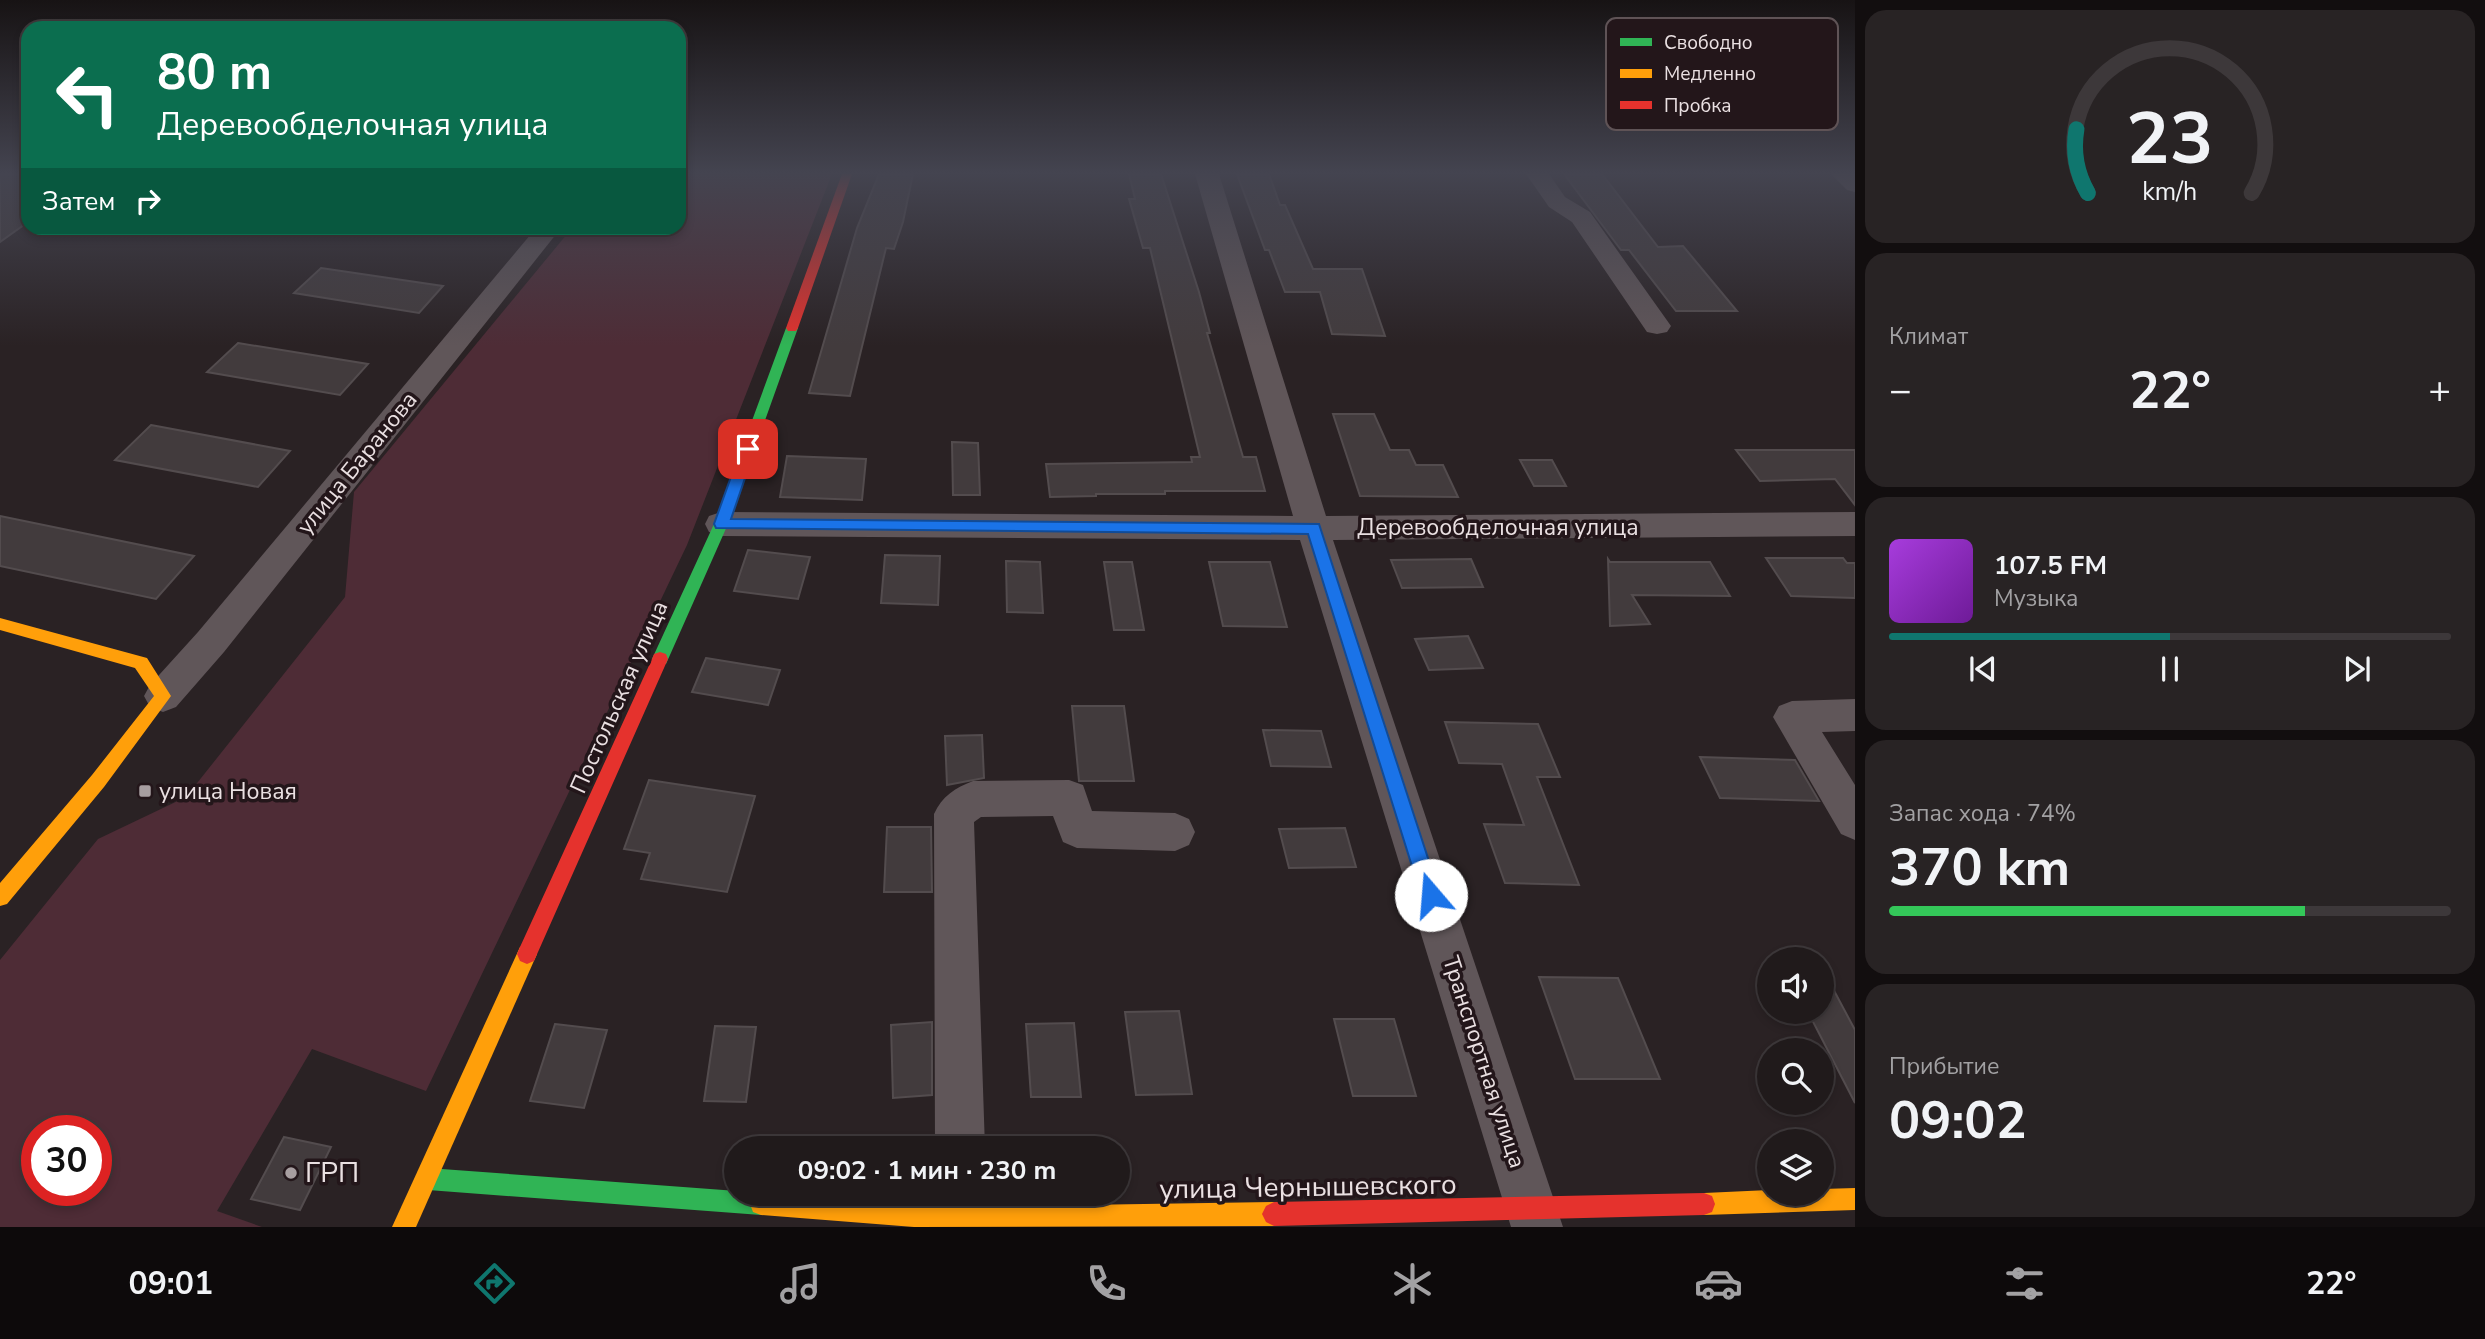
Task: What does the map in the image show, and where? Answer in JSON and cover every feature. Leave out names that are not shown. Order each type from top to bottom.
[{"type":"street","name":"Постольская улица","points":[[404,1227],[428,1179],[721,524],[826,231]]},
{"type":"street","name":"Транспортная улица","points":[[1223,231],[1313,528],[1534,1218]]},
{"type":"street","points":[[1591,231],[1657,326]]},
{"type":"street","name":"улица Баранова","points":[[163,696],[211,642],[543,235]]},
{"type":"street","name":"Деревообделочная улица","points":[[721,524],[1313,528],[1855,524]]},
{"type":"street","points":[[0,624],[141,663],[163,696],[98,781],[0,897]]},
{"type":"street","points":[[1855,715],[1792,718],[1855,821]]},
{"type":"street","points":[[960,1136],[954,814],[973,799],[1069,798],[1077,829],[1175,832]]},
{"type":"street","name":"улица Чернышевского","points":[[428,1179],[724,1194]]},
{"type":"street","name":"улица Чернышевского","points":[[961,1206],[1534,1218],[1855,1199]]},
{"type":"shaded area","points":[[810,231],[687,545],[426,1091],[312,1049],[217,1211],[262,1227],[0,1227],[0,960],[98,839],[186,797],[345,597],[354,492],[566,235]]},
{"type":"building","points":[[0,231],[15,231],[0,242]]},
{"type":"building","points":[[856,231],[900,231],[894,249],[886,248],[850,396],[809,393]]},
{"type":"building","points":[[1138,231],[1179,231],[1199,292],[1210,333],[1207,333],[1243,457],[1256,457],[1265,491],[1165,491],[1165,494],[1050,497],[1046,464],[1192,462],[1191,457],[1200,457],[1150,248],[1143,248]]},
{"type":"building","points":[[1258,231],[1296,231],[1313,269],[1362,269],[1385,336],[1332,334],[1320,292],[1285,292],[1269,250],[1265,250]]},
{"type":"building","points":[[1607,231],[1646,231],[1658,247],[1683,246],[1737,311],[1676,311],[1629,250],[1621,250]]},
{"type":"building","points":[[321,268],[443,286],[419,313],[294,293]]},
{"type":"building","points":[[238,343],[368,364],[340,395],[207,372]]},
{"type":"building","points":[[1333,414],[1374,414],[1390,450],[1409,450],[1416,465],[1443,465],[1458,497],[1360,496]]},
{"type":"building","points":[[151,425],[290,451],[258,487],[115,460]]},
{"type":"building","points":[[952,442],[978,443],[980,495],[953,495]]},
{"type":"building","points":[[1736,450],[1855,450],[1855,505],[1835,479],[1760,481]]},
{"type":"building","points":[[787,456],[866,459],[862,500],[780,497]]},
{"type":"building","points":[[1520,460],[1552,460],[1566,486],[1534,486]]},
{"type":"building","points":[[0,516],[194,556],[156,599],[0,566]]},
{"type":"building","points":[[748,550],[810,557],[798,599],[734,591]]},
{"type":"building","points":[[885,555],[940,556],[938,605],[881,603]]},
{"type":"building","points":[[1766,558],[1843,558],[1847,563],[1855,563],[1855,598],[1791,596]]},
{"type":"building","points":[[1471,559],[1483,587],[1402,588],[1391,560]]},
{"type":"building","points":[[1608,559],[1610,562],[1710,562],[1730,596],[1632,595],[1650,624],[1610,626]]},
{"type":"building","points":[[1006,561],[1040,562],[1043,613],[1007,612]]},
{"type":"building","points":[[1104,562],[1132,562],[1144,630],[1114,630]]},
{"type":"building","points":[[1209,562],[1270,562],[1287,627],[1223,626]]},
{"type":"building","points":[[1468,636],[1483,668],[1429,670],[1415,639]]},
{"type":"building","points":[[706,658],[780,670],[768,705],[692,692]]},
{"type":"building","points":[[1072,706],[1124,706],[1134,781],[1079,781]]},
{"type":"building","points":[[1445,722],[1538,724],[1560,777],[1537,777],[1579,885],[1505,883],[1484,824],[1524,825],[1502,764],[1459,763]]},
{"type":"building","points":[[1263,730],[1321,731],[1331,767],[1271,766]]},
{"type":"building","points":[[982,735],[984,778],[947,785],[945,736]]},
{"type":"building","points":[[1700,757],[1795,760],[1819,801],[1720,798]]},
{"type":"building","points":[[649,780],[755,796],[727,892],[641,879],[650,853],[624,849]]},
{"type":"building","points":[[887,827],[931,827],[932,892],[884,892]]},
{"type":"building","points":[[1345,828],[1356,867],[1289,868],[1279,829]]},
{"type":"building","points":[[1539,977],[1618,978],[1660,1079],[1575,1079]]},
{"type":"building","points":[[1834,991],[1855,1030],[1855,1103],[1834,1062],[1834,1038],[1821,1038],[1814,1024],[1834,1024]]},
{"type":"building","points":[[1179,1011],[1192,1094],[1136,1095],[1125,1012]]},
{"type":"building","points":[[1334,1019],[1394,1019],[1416,1096],[1353,1096]]},
{"type":"building","points":[[932,1022],[932,1095],[893,1098],[891,1025]]},
{"type":"building","points":[[1074,1023],[1081,1097],[1031,1097],[1026,1024]]},
{"type":"building","points":[[555,1024],[607,1030],[584,1108],[530,1101]]},
{"type":"building","points":[[715,1026],[756,1027],[746,1102],[704,1101]]},
{"type":"building","name":"ГРП","points":[[284,1137],[331,1147],[300,1210],[251,1199]]},
{"type":"traffic: fast","points":[[660,659],[721,524],[792,328]]},
{"type":"traffic: fast","points":[[428,1179],[724,1201]]},
{"type":"traffic: slow","points":[[0,624],[141,663],[163,696],[98,781],[0,897]]},
{"type":"traffic: slow","points":[[404,1227],[527,954]]},
{"type":"traffic: slow","points":[[1704,1204],[1855,1199]]},
{"type":"traffic: slow","points":[[788,1206],[961,1219],[1274,1214]]},
{"type":"traffic: jam","points":[[792,328],[827,231]]},
{"type":"traffic: jam","points":[[527,954],[660,659]]},
{"type":"traffic: jam","points":[[1274,1214],[1704,1204]]},
{"type":"place","name":"улица Новая","points":[[145,791]]},
{"type":"place","name":"ГРП","points":[[291,1173]]},
{"type":"route","points":[[748,449],[721,524],[1313,528],[1431,895]]}]
